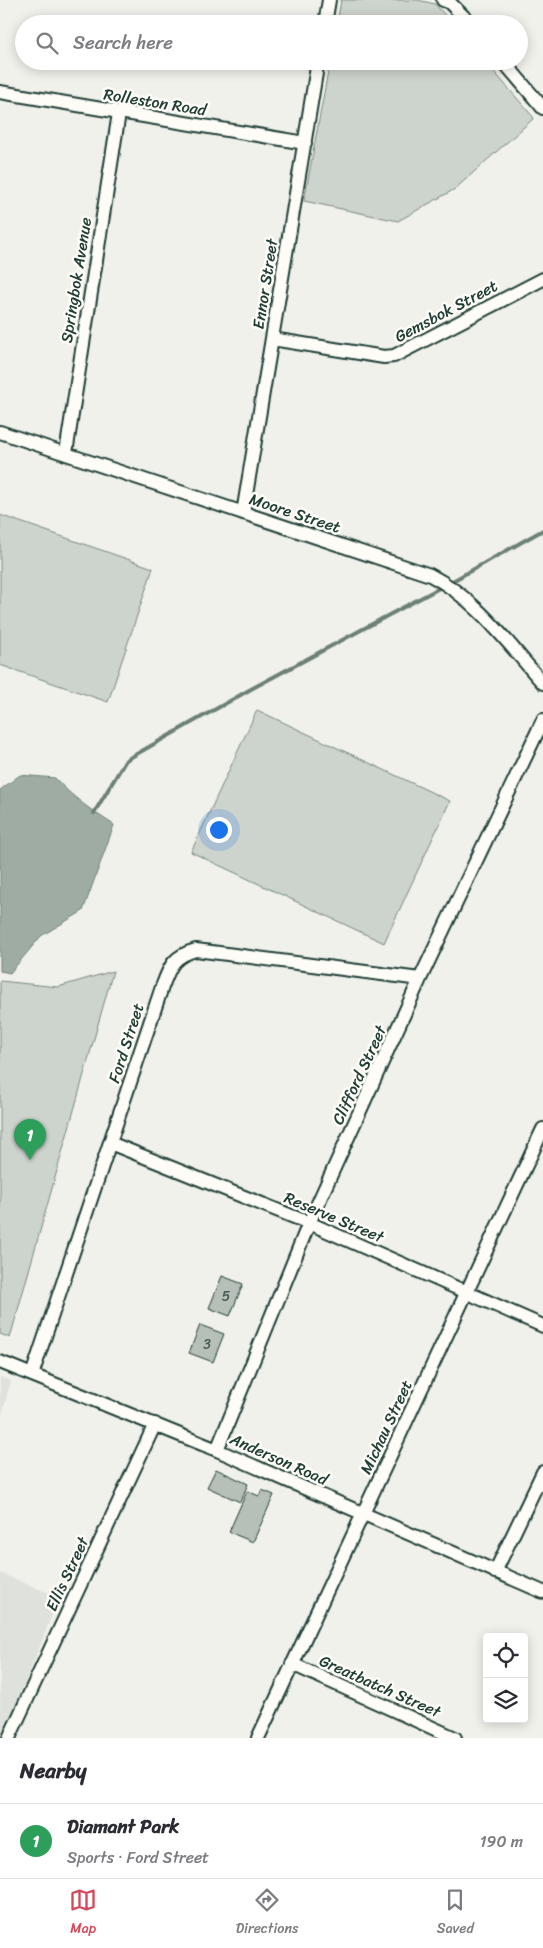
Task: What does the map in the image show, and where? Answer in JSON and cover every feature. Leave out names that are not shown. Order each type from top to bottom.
[{"type":"street","points":[[326,15],[329,0]]},
{"type":"street","points":[[443,0],[449,2],[461,15]]},
{"type":"street","name":"Ennor Street","points":[[243,513],[316,70]]},
{"type":"street","points":[[511,70],[543,108]]},
{"type":"street","name":"Rolleston Road","points":[[0,92],[304,143]]},
{"type":"street","name":"Springbok Avenue","points":[[66,453],[119,113]]},
{"type":"street","name":"Gemsbok Street","points":[[272,339],[384,357],[394,356],[543,279]]},
{"type":"street","name":"Moore Street","points":[[0,432],[430,575],[446,583],[479,612],[543,683]]},
{"type":"street","name":"Clifford Street","points":[[217,1450],[309,1224],[420,979],[543,720]]},
{"type":"street","name":"Ford Street","points":[[32,1375],[162,987],[174,961],[185,953],[196,950],[420,979]]},
{"type":"street","name":"Michau Street","points":[[258,1738],[543,1130]]},
{"type":"street","name":"Reserve Street","points":[[110,1143],[309,1224],[543,1326]]},
{"type":"street","name":"Anderson Road","points":[[0,1362],[217,1450],[543,1592]]},
{"type":"street","name":"Ellis Street","points":[[9,1738],[155,1424]]},
{"type":"street","points":[[495,1572],[543,1472]]},
{"type":"street","name":"Greatbatch Street","points":[[292,1664],[455,1738]]},
{"type":"shaded area","points":[[341,0],[418,0],[435,4],[445,15],[338,15]]},
{"type":"shaded area","points":[[328,70],[493,70],[534,118],[455,189],[398,221],[304,201]]},
{"type":"shaded area","points":[[0,515],[153,568],[108,702],[0,665]]},
{"type":"shaded area","points":[[257,710],[450,801],[384,943],[191,852]]},
{"type":"shaded area","points":[[20,775],[55,778],[83,803],[114,825],[83,911],[41,936],[10,973],[0,971],[0,790]]},
{"type":"shaded area","points":[[113,971],[10,1338],[0,1334],[0,981],[58,987]]},
{"type":"shaded area","points":[[0,1377],[11,1381],[0,1421]]},
{"type":"shaded area","points":[[0,1573],[59,1597],[4,1738],[0,1738]]},
{"type":"building","points":[[222,1276],[243,1284],[230,1316],[209,1308]]},
{"type":"building","points":[[200,1325],[224,1334],[213,1362],[189,1353]]},
{"type":"building","points":[[216,1469],[248,1484],[240,1502],[207,1487]]},
{"type":"building","points":[[262,1490],[274,1495],[253,1542],[229,1532],[247,1491],[259,1496]]},
{"type":"waterway","points":[[449,583],[543,530]]},
{"type":"waterway","points":[[94,813],[126,760],[251,689],[443,586]]},
{"type":"place","name":"Diamant Park","points":[[30,1160]]}]
